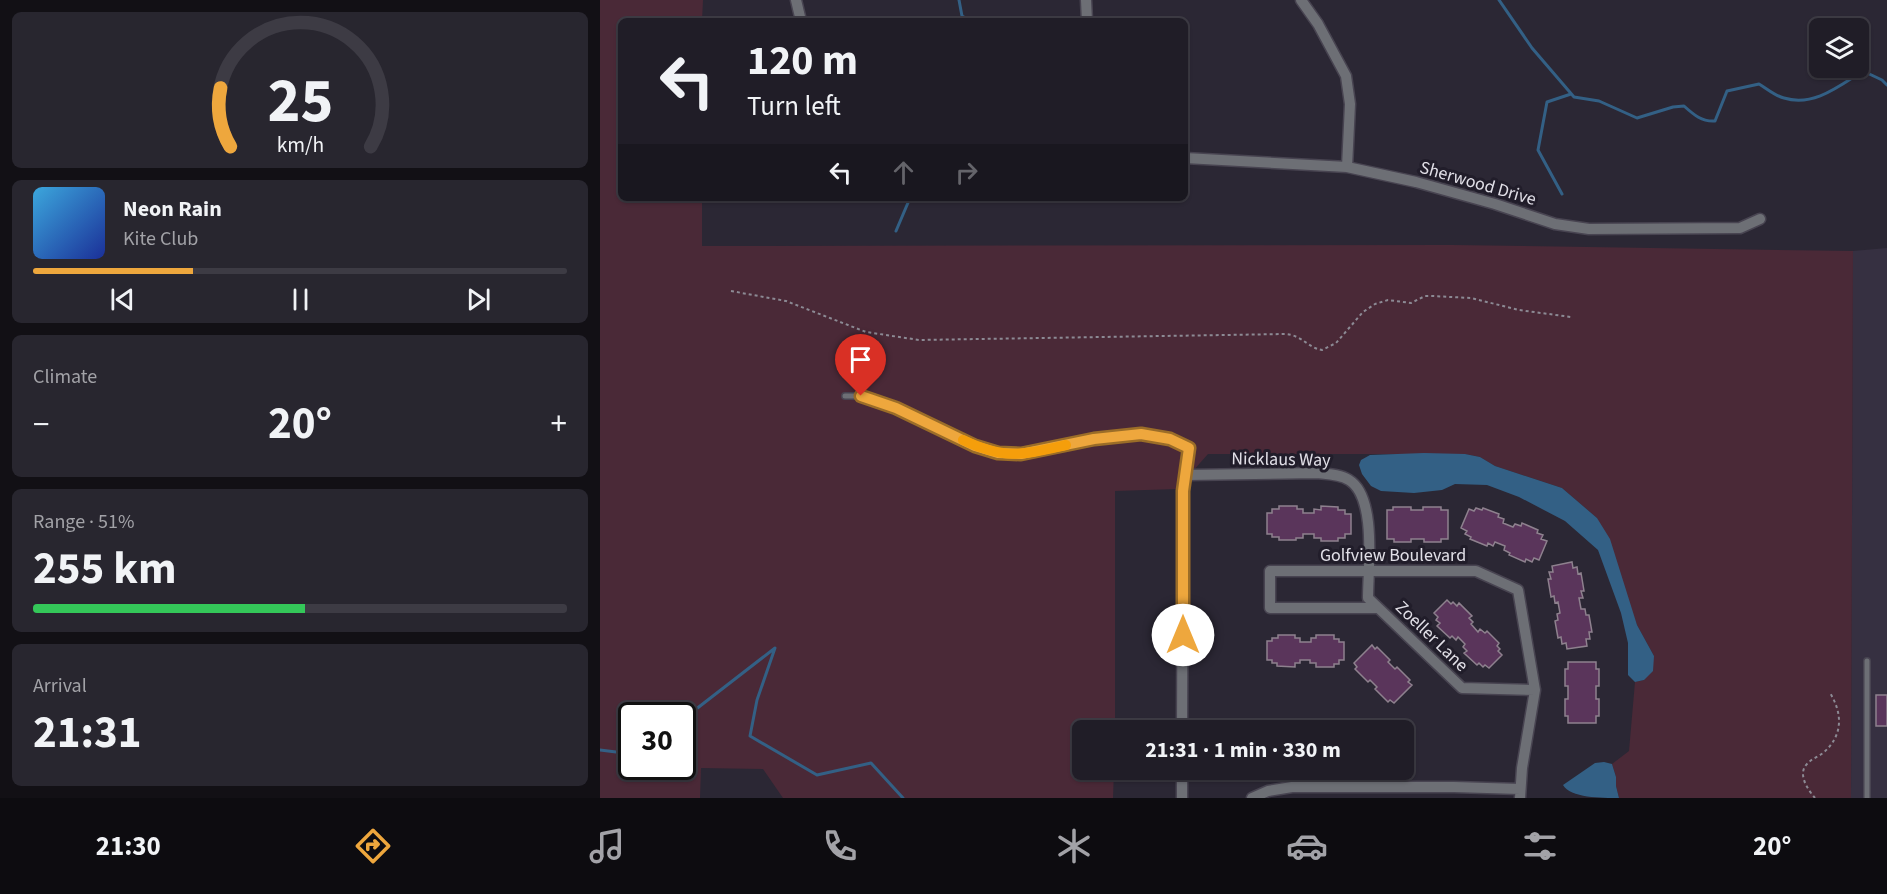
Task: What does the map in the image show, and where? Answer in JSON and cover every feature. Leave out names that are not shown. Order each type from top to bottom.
[{"type":"street","points":[[796,0],[800,18]]},
{"type":"street","points":[[1086,0],[1086,18]]},
{"type":"street","points":[[1301,0],[1318,24],[1346,76],[1350,104],[1347,167]]},
{"type":"street","name":"Sherwood Drive","points":[[1188,158],[1347,167],[1416,182],[1496,204],[1555,224],[1589,229],[1740,228],[1760,219]]},
{"type":"street","name":"Nicklaus Way","points":[[1186,475],[1317,473],[1336,475],[1351,481],[1363,497],[1369,517],[1368,571]]},
{"type":"street","points":[[1182,720],[1183,491],[1186,475]]},
{"type":"street","name":"Golfview Boulevard","points":[[1270,571],[1476,571],[1518,590],[1535,690],[1520,794]]},
{"type":"street","name":"Zoeller Lane","points":[[1270,571],[1270,608],[1378,608]]},
{"type":"street","name":"Zoeller Lane","points":[[1368,571],[1368,598],[1462,688],[1535,690]]},
{"type":"street","points":[[1182,780],[1182,798]]},
{"type":"street","points":[[1252,798],[1268,791],[1292,788],[1454,787],[1520,794]]},
{"type":"lane","points":[[846,396],[872,399],[975,446],[1005,454],[1021,454],[1113,436],[1159,435],[1189,448],[1186,475]]},
{"type":"lane","points":[[1867,661],[1867,798]]},
{"type":"path","points":[[731,291],[786,301],[872,334],[933,340],[1285,333],[1300,337],[1314,348],[1323,350],[1336,343],[1358,317],[1375,304],[1393,300],[1411,303],[1428,296],[1472,298],[1519,310],[1571,317]]},
{"type":"path","points":[[1815,798],[1805,783],[1804,768],[1826,751],[1838,732],[1839,713],[1830,693]]},
{"type":"shaded area","points":[[600,0],[703,0],[702,18],[618,18],[618,201],[702,201],[702,246],[1451,245],[1853,251],[1851,798],[1619,798],[1612,764],[1629,751],[1635,682],[1644,680],[1654,656],[1637,625],[1597,518],[1562,488],[1495,466],[1480,457],[1465,454],[1208,454],[1177,489],[1115,491],[1115,720],[1072,720],[1072,780],[1114,780],[1113,798],[783,798],[763,769],[701,768],[700,798],[600,798]]},
{"type":"shaded area","points":[[1887,248],[1887,798],[1851,798],[1853,251]]},
{"type":"water","points":[[1465,454],[1480,457],[1495,466],[1562,488],[1597,518],[1610,539],[1637,625],[1654,656],[1653,671],[1644,680],[1635,682],[1628,675],[1628,643],[1621,613],[1598,550],[1565,521],[1519,497],[1487,485],[1455,484],[1442,490],[1414,493],[1381,491],[1371,486],[1362,474],[1359,465],[1361,460],[1370,455]]},
{"type":"water","points":[[1595,763],[1612,764],[1619,798],[1579,795],[1572,793],[1563,785]]},
{"type":"building","points":[[1279,506],[1297,506],[1297,509],[1303,509],[1303,513],[1314,513],[1314,509],[1321,510],[1321,506],[1338,507],[1338,510],[1345,510],[1345,514],[1351,514],[1351,534],[1345,534],[1345,538],[1338,538],[1338,541],[1321,541],[1321,538],[1314,538],[1314,534],[1303,534],[1303,538],[1296,538],[1296,540],[1279,540],[1279,537],[1267,534],[1267,513],[1272,513],[1272,509],[1279,509]]},
{"type":"building","points":[[1393,507],[1423,510],[1423,507],[1441,507],[1441,510],[1448,510],[1448,539],[1441,539],[1441,542],[1411,539],[1411,542],[1394,542],[1394,539],[1387,539],[1387,510],[1393,510]]},
{"type":"building","points":[[1476,508],[1499,514],[1498,517],[1504,519],[1503,523],[1513,527],[1515,524],[1521,526],[1522,523],[1538,530],[1537,533],[1543,535],[1541,539],[1547,541],[1539,560],[1534,558],[1532,562],[1526,559],[1525,562],[1509,555],[1510,553],[1504,550],[1505,546],[1495,542],[1493,546],[1488,543],[1487,546],[1470,539],[1471,537],[1465,534],[1467,531],[1461,528],[1469,509],[1474,511]]},
{"type":"building","points":[[1572,562],[1573,568],[1577,567],[1578,574],[1581,573],[1584,591],[1581,591],[1583,598],[1579,598],[1581,609],[1585,609],[1586,615],[1589,615],[1592,632],[1589,632],[1590,639],[1586,639],[1587,646],[1567,649],[1566,643],[1562,644],[1561,637],[1558,638],[1555,621],[1558,620],[1557,614],[1560,613],[1558,602],[1555,603],[1554,596],[1551,597],[1548,579],[1551,579],[1549,572],[1553,572],[1552,566]]},
{"type":"building","points":[[1447,600],[1457,606],[1459,603],[1472,616],[1469,618],[1473,622],[1471,624],[1478,632],[1480,629],[1485,633],[1487,631],[1499,643],[1498,651],[1502,655],[1489,668],[1479,663],[1477,665],[1464,653],[1467,651],[1463,647],[1465,644],[1458,637],[1456,640],[1452,636],[1450,638],[1437,626],[1440,623],[1436,620],[1438,617],[1434,613]]},
{"type":"building","points":[[1278,635],[1295,635],[1295,638],[1300,638],[1300,642],[1311,642],[1311,638],[1316,638],[1316,635],[1334,635],[1334,639],[1344,642],[1344,660],[1339,660],[1339,664],[1334,664],[1334,667],[1316,667],[1316,663],[1310,663],[1310,660],[1300,660],[1300,663],[1295,663],[1295,667],[1277,666],[1277,663],[1272,663],[1272,660],[1267,660],[1267,641],[1278,638]]},
{"type":"building","points":[[1372,645],[1390,660],[1388,662],[1395,669],[1397,667],[1410,680],[1408,682],[1412,685],[1394,703],[1390,700],[1388,702],[1375,689],[1377,687],[1370,680],[1368,682],[1355,669],[1357,667],[1354,663]]},
{"type":"building","points":[[1568,662],[1596,662],[1596,669],[1599,669],[1596,699],[1599,699],[1599,716],[1596,716],[1596,723],[1568,723],[1568,716],[1565,716],[1568,686],[1565,686],[1565,669],[1568,669]]},
{"type":"building","points":[[1876,695],[1887,695],[1887,726],[1876,726]]},
{"type":"waterway","points":[[959,0],[962,16],[966,18]]},
{"type":"waterway","points":[[1499,0],[1532,48],[1574,97],[1599,101],[1637,118],[1684,106],[1702,119],[1715,121],[1727,91],[1759,84],[1777,96],[1795,100],[1806,100],[1826,94],[1863,71],[1887,85]]},
{"type":"waterway","points":[[1562,194],[1538,150],[1547,102],[1571,94]]},
{"type":"waterway","points":[[896,231],[909,201]]},
{"type":"waterway","points":[[696,709],[775,648],[757,700],[750,736],[817,775],[871,763],[903,798]]},
{"type":"waterway","points":[[600,750],[618,752]]},
{"type":"slow traffic","points":[[963,440],[990,452],[1005,454],[1021,454],[1066,445]]},
{"type":"route","points":[[861,396],[896,408],[990,452],[1021,454],[1094,439],[1141,434],[1159,435],[1189,448],[1183,491],[1183,635]]}]
